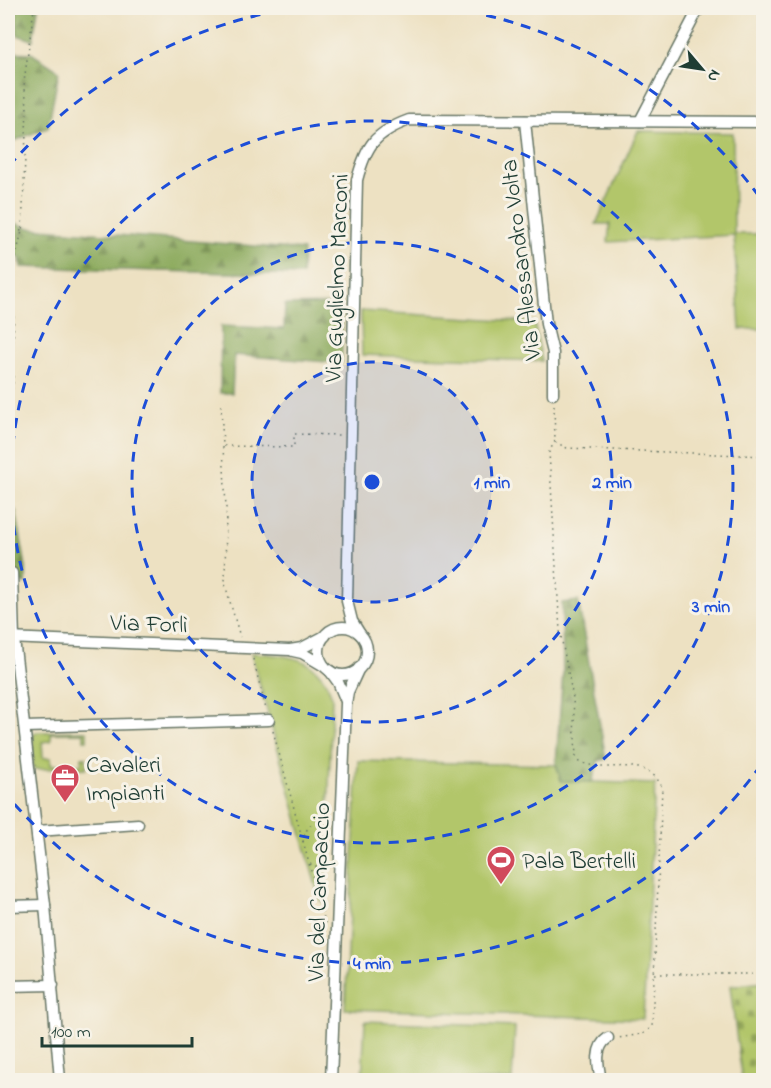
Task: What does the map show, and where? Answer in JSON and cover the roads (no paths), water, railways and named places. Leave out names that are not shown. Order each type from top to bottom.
[{"type":"street","points":[[640,121],[699,8]]},
{"type":"street","name":"Via Guglielmo Marconi","points":[[360,634],[352,621],[347,601],[357,180],[363,157],[370,144],[380,134],[409,120],[764,122]]},
{"type":"street","name":"Via Alessandro Volta","points":[[525,121],[546,324],[553,353],[553,394]]},
{"type":"street","points":[[12,573],[11,639],[25,727],[37,831],[60,1080]]},
{"type":"street","name":"Via Guglielmo Marconi","points":[[327,633],[338,622],[347,601]]},
{"type":"street","points":[[346,627],[360,634],[364,640],[366,655],[359,668],[345,675],[327,668],[319,651],[327,633],[346,627]]},
{"type":"street","name":"Via Forlì","points":[[290,650],[302,648],[327,633]]},
{"type":"street","name":"Via Forlì","points":[[11,639],[290,650],[302,653],[327,668]]},
{"type":"street","name":"Via del Campaccio","points":[[327,668],[344,693],[346,704]]},
{"type":"street","name":"Via del Campaccio","points":[[331,1080],[346,704],[348,692],[359,668]]},
{"type":"street","points":[[25,727],[269,720]]},
{"type":"street","points":[[37,831],[138,824]]},
{"type":"street","points":[[8,906],[45,905]]},
{"type":"street","points":[[8,986],[53,985]]},
{"type":"street","points":[[601,1080],[599,1050],[608,1038]]},
{"type":"place","name":"Cavaleri Impianti","points":[[65,804]]},
{"type":"place","name":"Pala Bertelli","points":[[501,886]]}]
